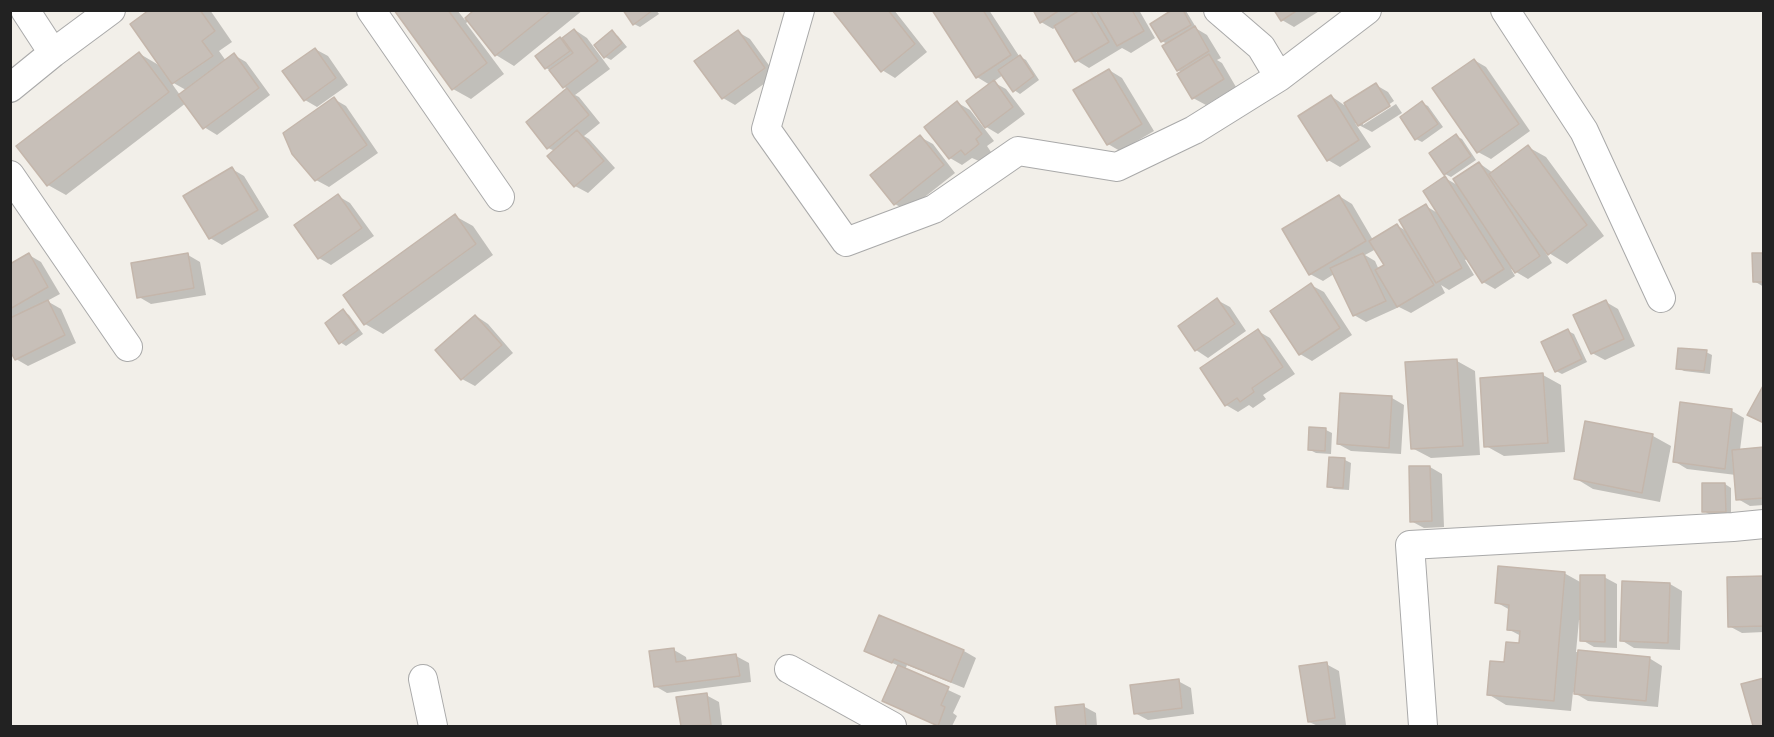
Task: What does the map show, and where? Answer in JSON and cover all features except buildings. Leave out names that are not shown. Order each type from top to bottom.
[{"type":"street","points":[[25,10],[53,53]]},
{"type":"street","points":[[10,88],[111,10]]},
{"type":"street","points":[[371,10],[500,197]]},
{"type":"street","points":[[800,10],[766,129],[846,242],[934,209],[1018,151],[1117,167],[1194,130],[1280,77],[1367,10]]},
{"type":"street","points":[[1218,10],[1261,48],[1280,77]]},
{"type":"street","points":[[1505,10],[1584,131],[1661,298]]},
{"type":"street","points":[[10,175],[128,347]]},
{"type":"street","points":[[1423,726],[1410,545],[1764,524]]},
{"type":"street","points":[[789,669],[892,726]]},
{"type":"street","points":[[423,679],[433,726]]}]
